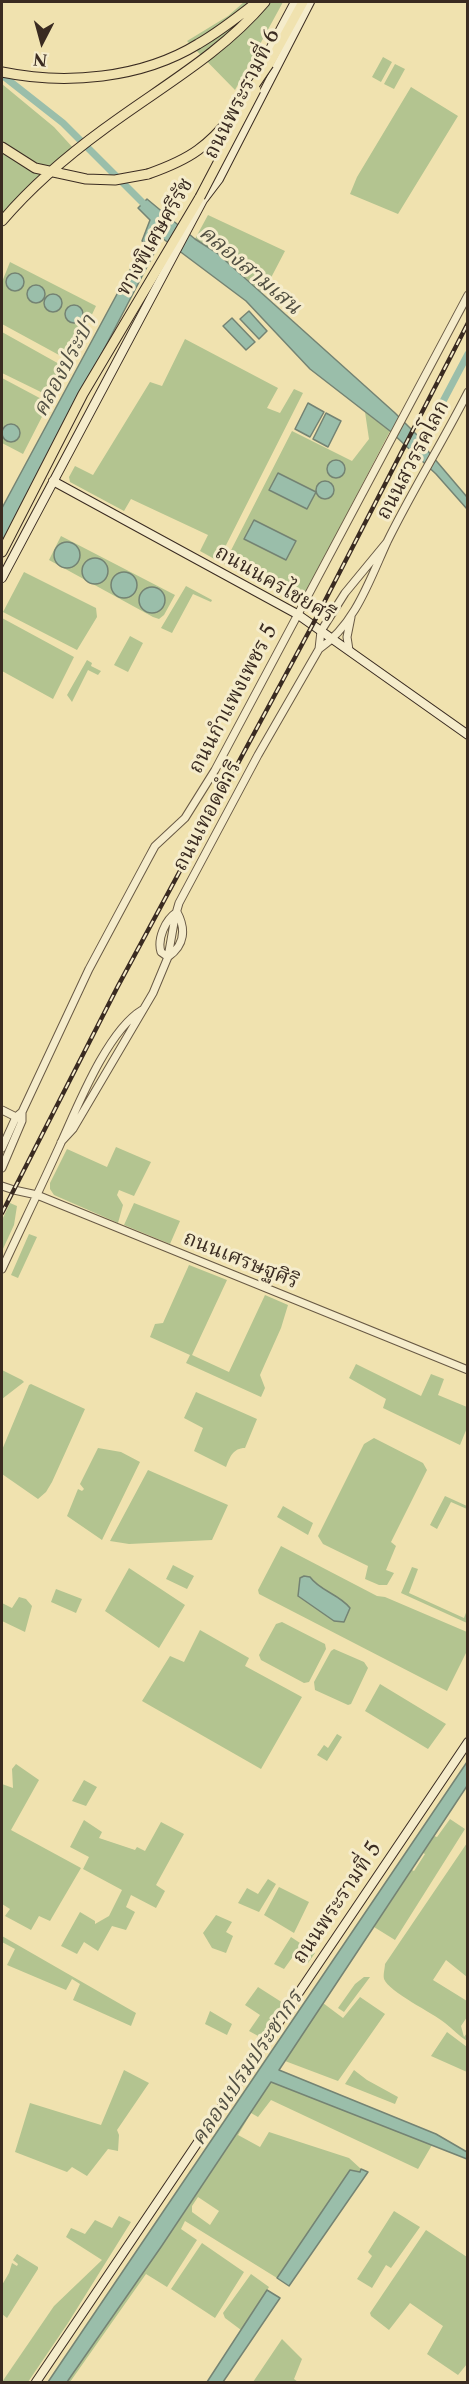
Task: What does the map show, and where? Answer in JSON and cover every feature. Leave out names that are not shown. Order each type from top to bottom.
[{"type":"highway","points":[[2,72],[60,78],[97,76],[137,69],[172,57],[196,45],[257,2]]},
{"type":"highway","points":[[2,221],[59,165],[104,129],[200,63],[243,26],[265,2]]},
{"type":"highway","name":"ทางพิเศษศรีรัช","points":[[2,552],[83,394],[200,197],[303,2]]},
{"type":"highway","points":[[2,147],[35,168],[87,179],[115,180],[148,174],[174,164],[198,150],[227,123],[269,64]]},
{"type":"main road","name":"ถนนพระรามที่ 6","points":[[203,200],[209,172],[243,100],[295,2]]},
{"type":"main road","name":"ถนนพระรามที่ 6","points":[[2,578],[203,200],[219,179],[310,2]]},
{"type":"main road","name":"ถนนนครไชยศรี","points":[[53,481],[297,614],[468,735]]},
{"type":"main road","name":"ถนนพระรามที่ 5","points":[[36,2382],[468,1742]]},
{"type":"street","name":"ถนนกำแพงเพชร 5","points":[[2,1168],[20,1117],[85,976],[155,846],[191,810],[215,770],[468,295]]},
{"type":"street","name":"ถนนสวรรคโลก","points":[[333,639],[353,612],[374,576],[387,542],[468,392]]},
{"type":"street","name":"ถนนสวรรคโลก","points":[[321,631],[345,593],[387,542]]},
{"type":"street","points":[[349,650],[347,637],[353,612]]},
{"type":"street","name":"ถนนเทอดดำริ","points":[[168,957],[161,952],[160,940],[170,916],[177,912],[193,876],[319,649],[321,631]]},
{"type":"street","name":"ถนนเทอดดำริ","points":[[319,649],[333,639]]},
{"type":"street","points":[[2,1269],[61,1142],[74,1127],[145,1008],[163,974],[168,957],[177,950],[183,934],[177,912]]},
{"type":"street","points":[[2,1110],[20,1117]]},
{"type":"street","name":"ถนนกำแพงเพชร 5","points":[[2,1148],[20,1117]]},
{"type":"street","name":"ถนนเศรษฐศิริ","points":[[2,1186],[37,1195],[468,1370]]},
{"type":"shaded area","points":[[244,2],[283,2],[235,90],[187,41],[228,16]]},
{"type":"shaded area","points":[[383,57],[392,62],[381,82],[372,77]]},
{"type":"shaded area","points":[[395,64],[405,69],[394,89],[384,84]]},
{"type":"shaded area","points":[[2,84],[54,127],[75,150],[2,222]]},
{"type":"shaded area","points":[[411,87],[458,116],[398,214],[350,194],[357,177]]},
{"type":"shaded area","points":[[147,199],[195,239],[217,253],[418,436],[423,435],[427,450],[467,497],[467,509],[436,474],[390,431],[310,369],[246,301],[162,238],[2,545],[2,508],[145,242],[142,241],[150,220],[138,208]]},
{"type":"shaded area","points":[[208,215],[285,251],[263,293],[217,253],[195,239]]},
{"type":"shaded area","points":[[10,262],[96,306],[70,361],[2,324],[2,282]]},
{"type":"shaded area","points":[[15,273],[21,276],[24,282],[21,288],[15,291],[9,288],[6,282],[9,276]]},
{"type":"shaded area","points":[[36,285],[42,288],[45,294],[42,300],[36,303],[30,300],[27,294],[30,288]]},
{"type":"shaded area","points":[[53,294],[59,297],[62,303],[59,309],[53,312],[47,309],[44,303],[47,297]]},
{"type":"shaded area","points":[[74,305],[80,308],[83,314],[80,320],[74,323],[68,320],[65,314],[68,308]]},
{"type":"shaded area","points":[[249,311],[267,331],[259,339],[240,319]]},
{"type":"shaded area","points":[[232,318],[255,342],[246,350],[223,326]]},
{"type":"shaded area","points":[[2,332],[61,365],[49,393],[45,394],[2,373]]},
{"type":"shaded area","points":[[185,339],[278,388],[267,408],[280,413],[294,389],[303,393],[218,561],[200,551],[208,535],[131,499],[124,511],[70,482],[69,477],[75,466],[93,475],[150,382],[162,386]]},
{"type":"shaded area","points":[[2,378],[49,403],[23,454],[2,443]]},
{"type":"shaded area","points":[[308,403],[324,412],[310,437],[295,429]]},
{"type":"shaded area","points":[[365,412],[390,431],[300,604],[224,564],[292,431],[352,461],[369,439]]},
{"type":"shaded area","points":[[326,413],[341,421],[328,447],[313,439]]},
{"type":"shaded area","points":[[11,424],[17,427],[20,433],[17,439],[11,442],[5,439],[2,433],[5,427]]},
{"type":"shaded area","points":[[336,460],[342,463],[345,469],[342,475],[336,478],[330,475],[327,469],[330,463]]},
{"type":"shaded area","points":[[278,473],[316,492],[307,509],[269,490]]},
{"type":"shaded area","points":[[325,481],[331,484],[334,490],[331,496],[325,499],[319,496],[316,490],[319,484]]},
{"type":"shaded area","points":[[254,520],[296,541],[286,560],[244,539]]},
{"type":"shaded area","points":[[61,536],[175,595],[164,615],[159,619],[153,617],[49,560]]},
{"type":"shaded area","points":[[67,542],[76,546],[80,555],[76,564],[67,568],[58,564],[54,555],[58,546]]},
{"type":"shaded area","points":[[95,558],[104,562],[108,571],[104,580],[95,584],[86,580],[82,571],[86,562]]},
{"type":"shaded area","points":[[24,572],[96,608],[97,617],[77,650],[3,612]]},
{"type":"shaded area","points":[[124,572],[133,576],[137,585],[133,594],[124,598],[115,594],[111,585],[115,576]]},
{"type":"shaded area","points":[[186,586],[212,600],[211,602],[193,594],[172,633],[161,628]]},
{"type":"shaded area","points":[[152,587],[161,591],[165,600],[161,609],[152,613],[143,609],[139,600],[143,591]]},
{"type":"shaded area","points":[[2,618],[74,657],[53,699],[2,671]]},
{"type":"shaded area","points":[[130,636],[143,643],[128,672],[114,665]]},
{"type":"shaded area","points":[[87,660],[92,663],[91,666],[101,671],[98,675],[88,670],[72,702],[67,695]]},
{"type":"shaded area","points":[[116,1147],[151,1162],[134,1196],[119,1190],[117,1195],[123,1205],[118,1223],[54,1195],[50,1189],[50,1183],[67,1149],[107,1167]]},
{"type":"shaded area","points":[[10,1203],[17,1206],[14,1225],[2,1251],[2,1220]]},
{"type":"shaded area","points":[[134,1203],[180,1221],[170,1244],[124,1225]]},
{"type":"shaded area","points":[[29,1234],[37,1237],[18,1278],[11,1275]]},
{"type":"shaded area","points":[[189,1265],[227,1280],[192,1355],[229,1372],[265,1295],[288,1305],[281,1328],[260,1375],[265,1388],[261,1397],[186,1363],[190,1355],[150,1337],[155,1324],[163,1323]]},
{"type":"shaded area","points":[[356,1364],[421,1396],[431,1374],[444,1379],[438,1395],[467,1407],[467,1428],[460,1445],[383,1408],[386,1399],[349,1378]]},
{"type":"shaded area","points":[[2,1370],[24,1382],[2,1399]]},
{"type":"shaded area","points":[[31,1384],[85,1409],[52,1482],[38,1499],[2,1474],[2,1450]]},
{"type":"shaded area","points":[[196,1392],[257,1419],[245,1448],[235,1451],[226,1467],[194,1451],[203,1428],[184,1418]]},
{"type":"shaded area","points":[[374,1438],[423,1463],[427,1470],[391,1542],[396,1546],[386,1570],[394,1573],[387,1585],[379,1585],[365,1579],[368,1566],[323,1544],[318,1536],[364,1444]]},
{"type":"shaded area","points":[[98,1448],[121,1452],[140,1462],[102,1540],[67,1516],[78,1489],[82,1491],[84,1489],[80,1484]]},
{"type":"shaded area","points":[[148,1470],[228,1505],[212,1540],[129,1544],[110,1541]]},
{"type":"shaded area","points":[[445,1496],[467,1506],[467,1509],[451,1502],[437,1529],[430,1525]]},
{"type":"shaded area","points":[[283,1506],[313,1523],[308,1535],[277,1517]]},
{"type":"shaded area","points":[[281,1546],[377,1596],[385,1597],[467,1632],[467,1651],[447,1691],[259,1594],[258,1590]]},
{"type":"shaded area","points":[[173,1565],[194,1576],[187,1589],[166,1579]]},
{"type":"shaded area","points":[[412,1567],[418,1569],[409,1593],[464,1618],[467,1610],[467,1623],[401,1593]]},
{"type":"shaded area","points":[[129,1568],[185,1605],[159,1648],[105,1611]]},
{"type":"shaded area","points":[[310,1577],[319,1586],[346,1603],[350,1608],[344,1622],[334,1621],[298,1596],[300,1578]]},
{"type":"shaded area","points":[[56,1589],[82,1599],[76,1613],[51,1602]]},
{"type":"shaded area","points":[[19,1597],[26,1599],[32,1606],[25,1632],[2,1621],[2,1603],[12,1608]]},
{"type":"shaded area","points":[[282,1622],[325,1644],[326,1649],[309,1682],[304,1683],[261,1660],[259,1655],[276,1624]]},
{"type":"shaded area","points":[[200,1630],[249,1658],[245,1666],[302,1697],[261,1769],[142,1701],[170,1656],[184,1662]]},
{"type":"shaded area","points":[[334,1649],[364,1662],[368,1668],[351,1704],[348,1705],[315,1690],[314,1682]]},
{"type":"shaded area","points":[[380,1684],[446,1724],[428,1749],[365,1711]]},
{"type":"shaded area","points":[[337,1734],[342,1737],[327,1761],[317,1755],[324,1745],[328,1748]]},
{"type":"shaded area","points":[[467,1762],[467,1786],[279,2070],[436,2134],[467,2152],[467,2159],[271,2082],[161,2247],[67,2382],[48,2382]]},
{"type":"shaded area","points":[[16,1764],[39,1780],[11,1830],[81,1868],[50,1921],[39,1916],[31,1930],[5,1916],[10,1909],[2,1904],[2,1784],[13,1788],[12,1769]]},
{"type":"shaded area","points":[[84,1780],[97,1787],[86,1806],[72,1801]]},
{"type":"shaded area","points":[[450,1819],[465,1829],[395,1940],[374,1927],[412,1870],[414,1871],[434,1836],[437,1837]]},
{"type":"shaded area","points":[[84,1820],[102,1832],[99,1838],[135,1850],[137,1847],[145,1851],[161,1822],[184,1834],[156,1885],[165,1891],[156,1908],[131,1895],[126,1907],[135,1912],[126,1930],[112,1926],[98,1951],[84,1942],[77,1954],[61,1946],[80,1912],[95,1921],[95,1924],[109,1916],[122,1890],[83,1869],[89,1857],[70,1847]]},
{"type":"shaded area","points":[[467,1843],[467,1977],[446,1960],[433,1980],[467,2001],[467,2017],[461,2026],[464,2037],[467,2033],[467,2041],[439,2019],[394,1990],[384,1979],[384,1975],[385,1964]]},
{"type":"shaded area","points":[[268,1879],[276,1884],[259,1912],[238,1903],[247,1888],[258,1894]]},
{"type":"shaded area","points":[[279,1887],[309,1902],[294,1933],[264,1915]]},
{"type":"shaded area","points":[[216,1915],[232,1922],[226,1932],[233,1936],[226,1953],[212,1948],[203,1933]]},
{"type":"shaded area","points":[[2,1936],[136,2013],[131,2026],[73,2000],[80,1984],[72,1979],[66,1990],[7,1965],[15,1949],[2,1942]]},
{"type":"shaded area","points":[[291,1937],[315,1953],[308,1963],[294,1955],[284,1969],[274,1964]]},
{"type":"shaded area","points":[[364,1977],[370,1977],[344,2012],[338,2008],[355,1984]]},
{"type":"shaded area","points":[[258,1987],[283,2003],[260,2037],[249,2031],[260,2015],[245,2005]]},
{"type":"shaded area","points":[[360,1997],[385,2014],[338,2081],[285,2061],[323,2003],[343,2018]]},
{"type":"shaded area","points":[[210,2011],[232,2024],[227,2035],[205,2024]]},
{"type":"shaded area","points":[[447,2032],[467,2047],[467,2072],[431,2056]]},
{"type":"shaded area","points":[[124,2070],[149,2083],[117,2130],[118,2151],[108,2149],[87,2176],[72,2167],[67,2172],[15,2152],[30,2103],[101,2125]]},
{"type":"shaded area","points":[[354,2070],[398,2097],[395,2104],[345,2084]]},
{"type":"shaded area","points":[[271,2082],[432,2145],[418,2169],[271,2100],[258,2117],[251,2113],[238,2135],[260,2147],[269,2132],[349,2158],[361,2169],[360,2172],[350,2170],[277,2278],[185,2221],[181,2229],[197,2240],[167,2287],[146,2274],[70,2382],[67,2382],[176,2225]],"holes":[[[198,2197],[219,2211],[210,2225],[192,2212],[192,2206]]]},
{"type":"shaded area","points":[[361,2169],[368,2172],[289,2286],[277,2278],[350,2170],[360,2172]]},
{"type":"shaded area","points":[[394,2211],[420,2227],[391,2268],[386,2265],[372,2288],[357,2279],[372,2256],[368,2252]]},
{"type":"shaded area","points":[[119,2216],[131,2222],[28,2382],[2,2382],[54,2306],[102,2260],[66,2237],[71,2228],[85,2234],[95,2220],[112,2228]]},
{"type":"shaded area","points":[[426,2230],[467,2257],[467,2364],[458,2375],[427,2354],[443,2326],[410,2303],[389,2330],[370,2313]]},
{"type":"shaded area","points":[[202,2243],[244,2272],[215,2318],[171,2289]]},
{"type":"shaded area","points":[[17,2254],[38,2269],[7,2318],[2,2314],[2,2285],[12,2263],[17,2266],[18,2264],[13,2260]]},
{"type":"shaded area","points":[[251,2274],[269,2287],[241,2330],[225,2318],[223,2313]]},
{"type":"shaded area","points":[[267,2290],[280,2298],[223,2382],[207,2382]]},
{"type":"shaded area","points":[[282,2339],[302,2359],[294,2379],[298,2382],[253,2382]]},
{"type":"waterway","name":"คลองสามเสน","points":[[2,75],[63,123],[148,208]]},
{"type":"waterway","points":[[421,443],[468,354]]},
{"type":"railway","points":[[2,1213],[118,986],[313,624],[468,323]]},
{"type":"water label","name":"คลองประปา","points":[[65,366]]},
{"type":"water label","name":"คลองเปรมประชากร","points":[[247,2068]]}]
